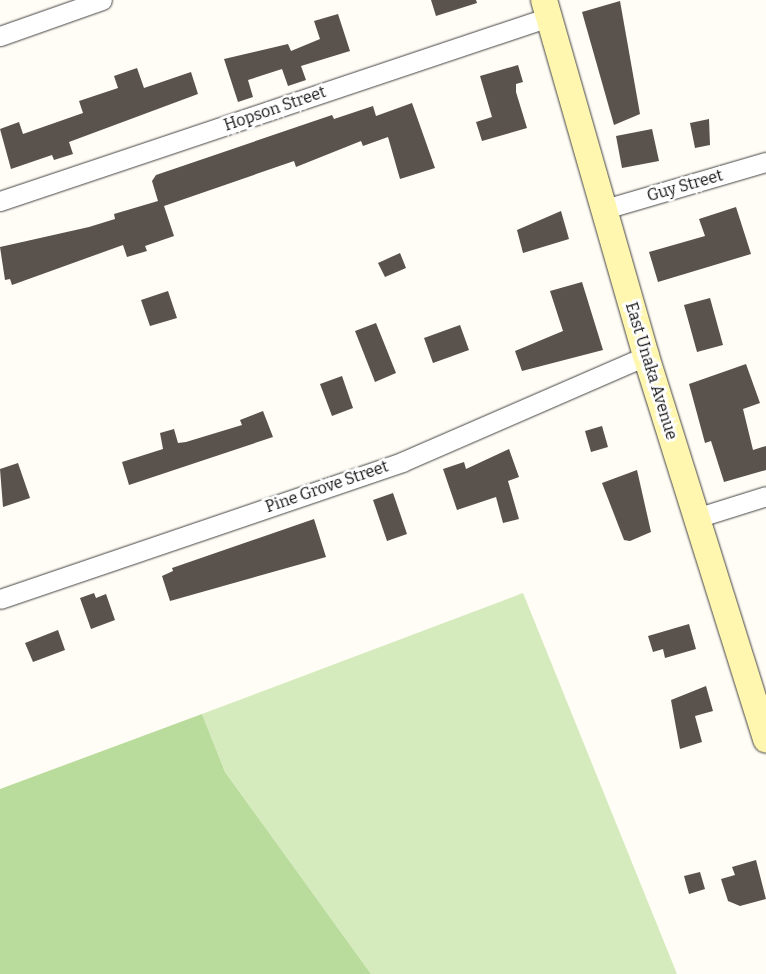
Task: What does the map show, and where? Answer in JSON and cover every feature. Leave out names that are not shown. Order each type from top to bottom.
[{"type":"main road","name":"East Unaka Avenue","points":[[547,9],[646,356],[766,740]]},
{"type":"street","points":[[0,36],[80,4],[102,0]]},
{"type":"street","name":"Hopson Street","points":[[0,202],[547,9]]},
{"type":"street","name":"Guy Street","points":[[605,209],[766,162]]},
{"type":"street","name":"Pine Grove Street","points":[[0,599],[402,462],[646,356]]},
{"type":"street","points":[[696,518],[766,496]]},
{"type":"green space","points":[[523,593],[677,974],[371,974],[225,772],[202,714]]},
{"type":"green space","points":[[202,714],[225,772],[371,974],[0,974],[0,789]]},
{"type":"building","points":[[431,0],[476,0],[477,3],[436,16]]},
{"type":"building","points":[[620,1],[640,114],[614,125],[582,12]]},
{"type":"building","points":[[338,14],[350,51],[301,66],[306,80],[288,86],[282,69],[248,80],[253,97],[238,102],[224,59],[288,44],[291,51],[320,39],[314,21]]},
{"type":"building","points":[[518,65],[523,82],[516,84],[516,92],[527,128],[482,141],[476,122],[492,117],[480,76]]},
{"type":"building","points":[[137,68],[144,88],[191,72],[198,94],[69,142],[73,154],[54,160],[52,155],[11,169],[0,129],[19,122],[23,134],[83,113],[79,101],[118,88],[114,76]]},
{"type":"building","points":[[412,103],[435,168],[400,179],[388,137],[363,146],[361,141],[296,167],[294,161],[164,206],[174,236],[145,246],[147,251],[127,257],[123,245],[12,285],[10,279],[5,280],[0,247],[89,227],[115,219],[114,214],[158,201],[152,181],[156,175],[332,115],[334,119],[373,106],[376,116]]},
{"type":"building","points":[[709,119],[710,145],[695,148],[690,123]]},
{"type":"building","points":[[652,129],[659,161],[622,168],[616,136]]},
{"type":"building","points":[[736,207],[751,254],[658,282],[649,252],[705,236],[699,219]]},
{"type":"building","points":[[561,211],[569,239],[523,253],[517,230]]},
{"type":"building","points":[[400,253],[406,268],[385,277],[378,263]]},
{"type":"building","points":[[582,282],[603,350],[522,371],[515,351],[563,331],[550,291]]},
{"type":"building","points":[[168,291],[177,318],[150,326],[141,300]]},
{"type":"building","points":[[710,298],[723,345],[697,352],[684,305]]},
{"type":"building","points":[[376,323],[396,373],[375,382],[355,331]]},
{"type":"building","points":[[460,325],[469,350],[433,363],[424,338]]},
{"type":"building","points":[[746,364],[760,403],[743,409],[753,450],[766,446],[766,470],[724,482],[711,441],[705,443],[689,384]]},
{"type":"building","points":[[342,376],[353,408],[332,416],[320,384]]},
{"type":"building","points":[[263,411],[273,437],[129,485],[122,462],[163,449],[160,433],[174,429],[178,443],[186,442],[242,425],[240,420]]},
{"type":"building","points":[[602,426],[608,447],[591,452],[585,431]]},
{"type":"building","points":[[509,449],[519,477],[508,481],[519,519],[503,523],[496,497],[457,510],[443,469],[464,462],[466,469]]},
{"type":"building","points":[[18,463],[30,498],[3,507],[0,469]]},
{"type":"building","points":[[637,470],[651,532],[630,541],[624,540],[602,483]]},
{"type":"building","points":[[393,493],[407,534],[387,541],[373,500]]},
{"type":"building","points":[[314,519],[326,557],[170,601],[162,576],[173,571],[172,568]]},
{"type":"building","points":[[94,593],[96,598],[106,594],[115,620],[91,629],[80,598]]},
{"type":"building","points":[[689,624],[696,649],[665,658],[663,649],[653,652],[648,636]]},
{"type":"building","points":[[58,630],[65,650],[33,662],[25,643]]},
{"type":"building","points":[[706,686],[713,711],[695,716],[702,742],[680,749],[671,700]]},
{"type":"building","points":[[756,860],[766,899],[740,906],[728,901],[721,879],[735,875],[732,867]]},
{"type":"building","points":[[700,872],[705,889],[689,894],[684,876]]}]
